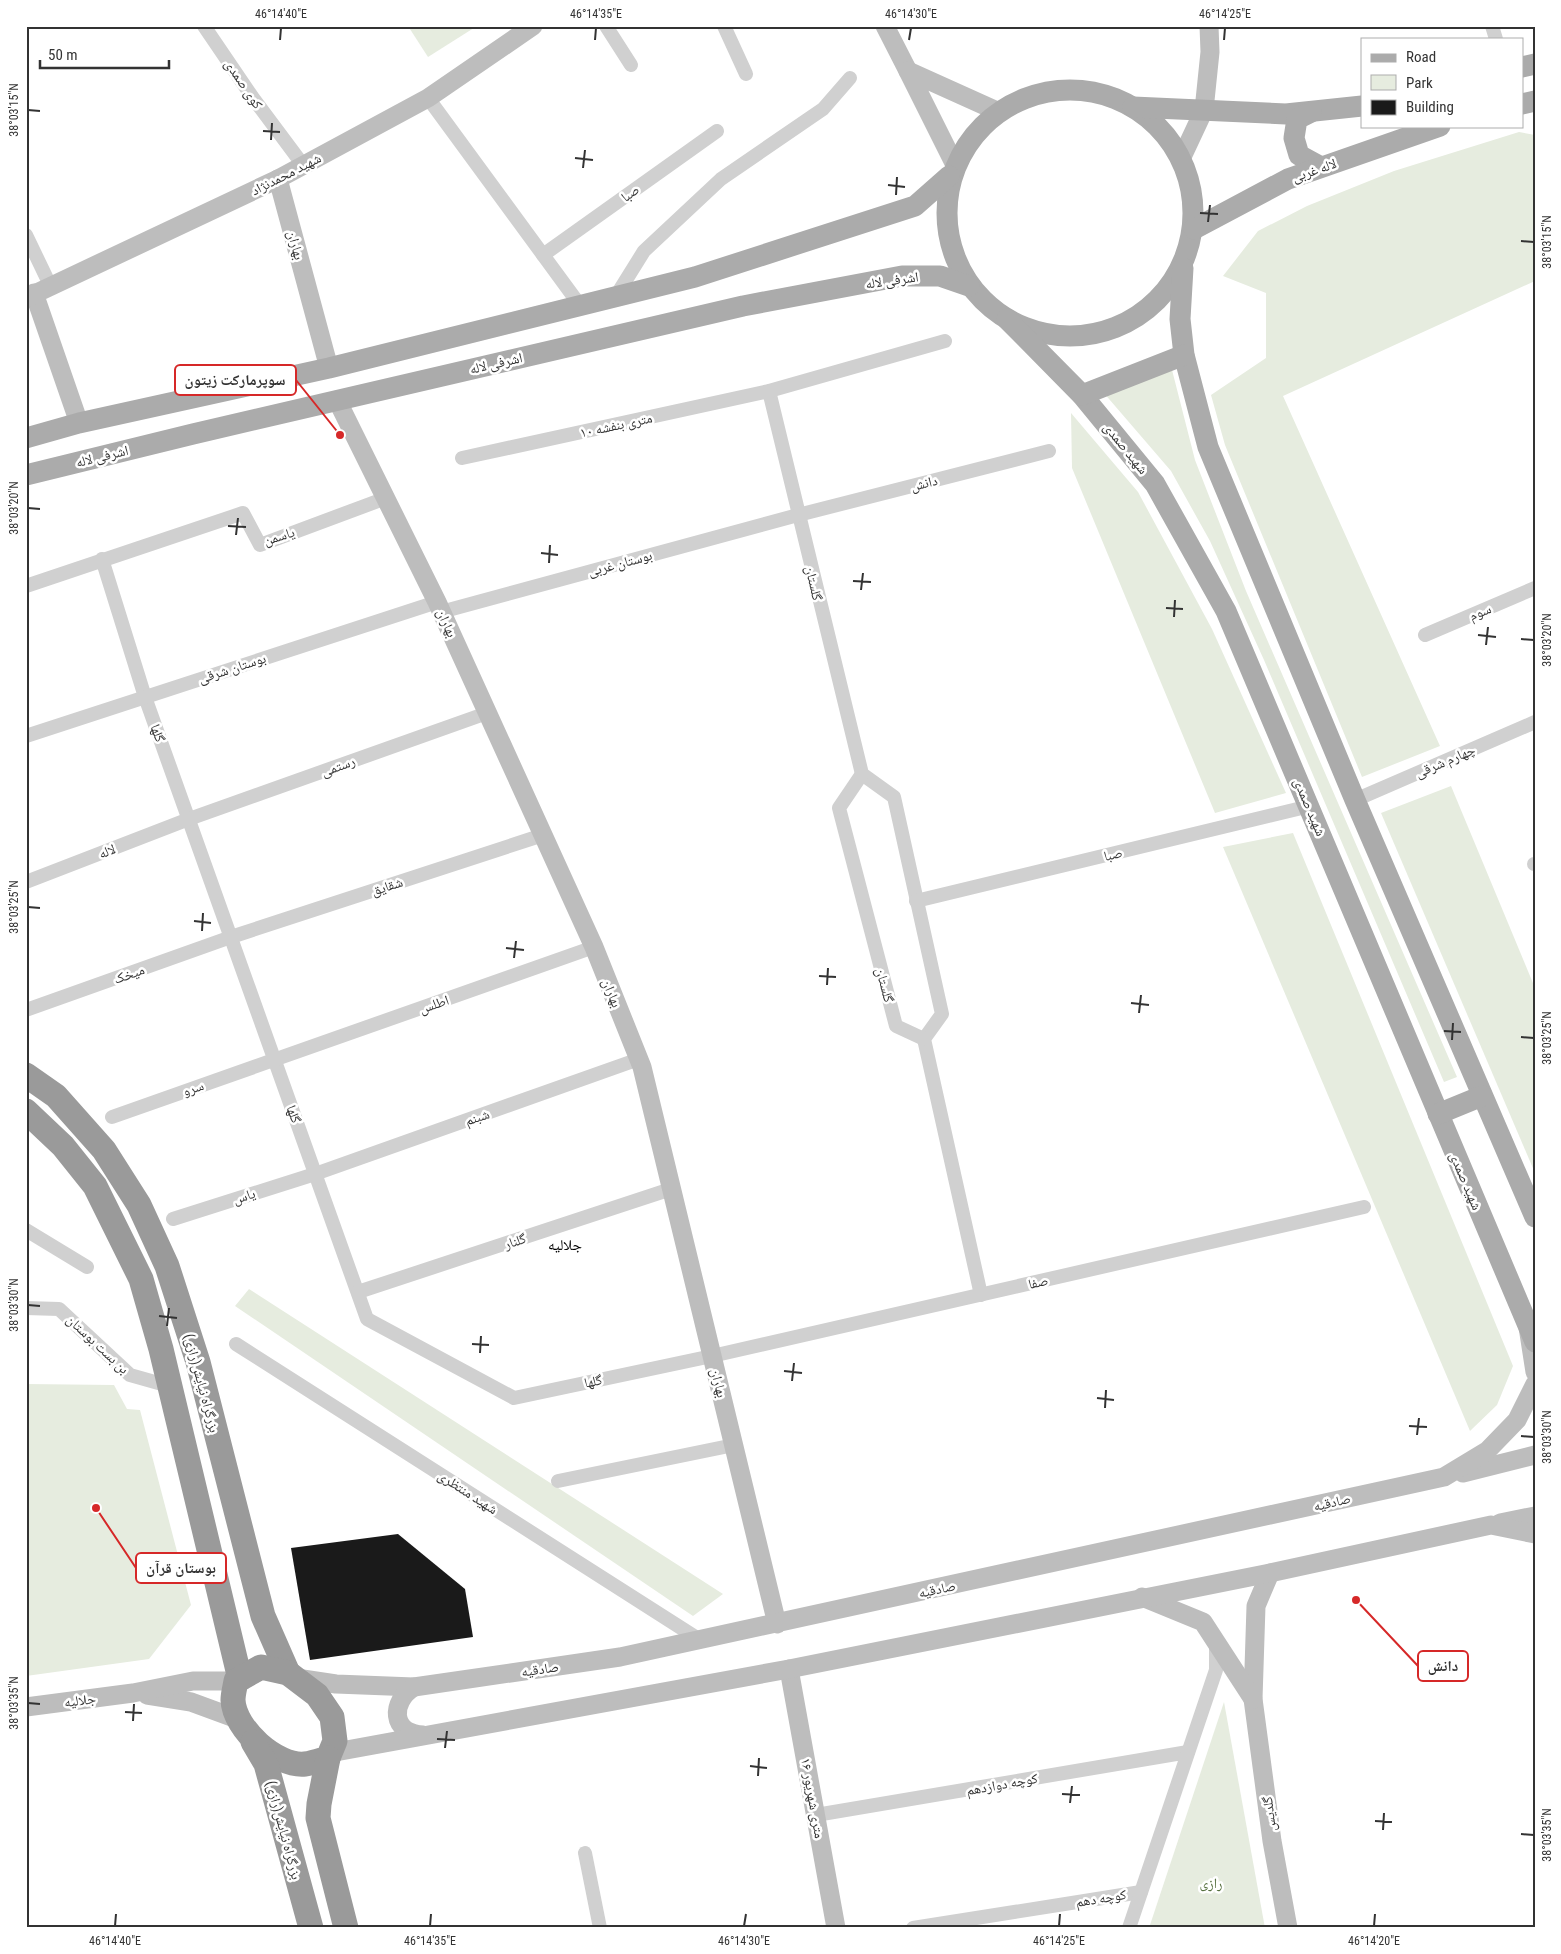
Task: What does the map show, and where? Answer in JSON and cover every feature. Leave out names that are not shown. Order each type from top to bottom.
[{"type":"highway","name":"بزرگراه نیایش(رازی)","points":[[26,1075],[56,1096],[104,1150],[139,1205],[167,1266],[198,1362],[263,1616],[291,1675]]},
{"type":"highway","points":[[26,1111],[63,1146],[95,1186],[141,1278],[228,1622],[238,1680],[233,1701],[244,1728],[283,1761],[304,1764],[329,1756]]},
{"type":"highway","points":[[238,1680],[261,1667],[291,1675],[317,1694],[332,1717],[336,1741],[329,1756],[318,1818],[346,1928]]},
{"type":"highway","name":"بزرگراه نیایش(رازی)","points":[[244,1728],[266,1764],[311,1928]]},
{"type":"main road","name":"شهید محمدنژاد","points":[[37,292],[278,179],[428,98],[533,26]]},
{"type":"main road","points":[[885,26],[908,71],[952,171],[946,218],[953,251],[969,286]]},
{"type":"main road","points":[[1182,157],[1204,110],[1210,52],[1209,26]]},
{"type":"main road","points":[[908,71],[999,112]]},
{"type":"main road","points":[[26,438],[79,423],[329,368],[579,304],[695,277],[915,206],[926,199],[952,171],[970,141],[999,112],[1036,94],[1076,89],[1116,98],[1152,118],[1182,157],[1193,188],[1194,229],[1183,268],[1180,319],[1184,355],[1208,448],[1355,800],[1535,1217]]},
{"type":"main road","points":[[1133,107],[1286,114],[1361,106]]},
{"type":"main road","points":[[1311,112],[1297,119],[1294,138],[1299,155],[1321,167]]},
{"type":"main road","name":"لاله غربی","points":[[1194,229],[1288,179],[1434,128]]},
{"type":"main road","name":"بهاران","points":[[278,179],[329,368]]},
{"type":"main road","points":[[1007,320],[1045,334],[1086,336],[1125,325],[1159,301],[1183,268]]},
{"type":"main road","name":"اشرفی لاله","points":[[26,475],[337,400],[734,308],[902,276],[940,276],[969,286]]},
{"type":"main road","name":"شهید صمدی","points":[[969,286],[1007,320],[1082,396],[1155,484],[1222,603],[1310,806],[1531,1335]]},
{"type":"main road","points":[[37,292],[79,423]]},
{"type":"main road","points":[[1082,396],[1184,355]]},
{"type":"main road","name":"بهاران","points":[[337,400],[439,607],[594,947],[639,1060],[777,1624]]},
{"type":"main road","points":[[1438,1114],[1482,1096]]},
{"type":"main road","points":[[1531,1335],[1535,1372]]},
{"type":"main road","name":"صادقیه","points":[[291,1675],[336,1684],[414,1687],[620,1657],[1444,1477],[1487,1451],[1517,1420],[1535,1384]]},
{"type":"main road","points":[[1444,1477],[1530,1458]]},
{"type":"main road","points":[[329,1756],[423,1735],[789,1669],[1142,1597],[1270,1573],[1491,1525],[1534,1520]]},
{"type":"main road","name":"گلدیس","points":[[1270,1573],[1256,1606],[1253,1699],[1272,1841],[1288,1928]]},
{"type":"main road","points":[[1142,1597],[1203,1622],[1253,1699]]},
{"type":"main road","name":"۱۶ متری شهریور","points":[[789,1669],[836,1928]]},
{"type":"main road","points":[[133,1693],[193,1681],[238,1680]]},
{"type":"main road","points":[[414,1687],[404,1694],[398,1707],[399,1722],[406,1731],[423,1735]]},
{"type":"main road","points":[[133,1693],[191,1702],[244,1728]]},
{"type":"main road","name":"جلالیه","points":[[26,1707],[133,1693]]},
{"type":"street","name":"کوی صمدی","points":[[204,26],[253,98],[303,165]]},
{"type":"street","points":[[606,26],[631,65]]},
{"type":"street","points":[[724,26],[746,74]]},
{"type":"street","points":[[1492,26],[1496,38]]},
{"type":"street","points":[[616,296],[644,251],[721,180],[823,109],[850,78]]},
{"type":"street","points":[[428,98],[579,304]]},
{"type":"street","name":"صبا","points":[[544,255],[717,131]]},
{"type":"street","points":[[26,235],[37,292]]},
{"type":"street","name":"۱۰ متری بنفشه","points":[[462,458],[769,391],[945,341]]},
{"type":"street","name":"گلستان","points":[[769,391],[862,774],[839,808],[896,1026],[924,1039]]},
{"type":"street","name":"دانش","points":[[798,514],[1049,451]]},
{"type":"street","name":"یاسمن","points":[[102,560],[243,513],[260,544],[386,498]]},
{"type":"street","name":"بوستان غربی","points":[[439,607],[798,514]]},
{"type":"street","points":[[26,586],[102,560]]},
{"type":"street","name":"گلها","points":[[102,560],[145,696],[367,1319],[514,1398],[712,1356]]},
{"type":"street","name":"سوم","points":[[1425,635],[1535,588]]},
{"type":"street","name":"بوستان شرقی","points":[[26,736],[145,696],[439,607]]},
{"type":"street","name":"رستمی","points":[[189,819],[487,713]]},
{"type":"street","name":"چهارم شرقی","points":[[1355,800],[1535,722]]},
{"type":"street","points":[[862,774],[894,797],[942,1014],[924,1039],[981,1295]]},
{"type":"street","name":"صبا","points":[[916,901],[1310,806]]},
{"type":"street","name":"لاله","points":[[26,882],[189,819]]},
{"type":"street","name":"شقایق","points":[[231,937],[543,835]]},
{"type":"street","name":"میخک","points":[[26,1010],[231,937]]},
{"type":"street","name":"اطلس","points":[[275,1060],[594,947]]},
{"type":"street","name":"سرو","points":[[112,1117],[275,1060]]},
{"type":"street","name":"شبنم","points":[[315,1174],[639,1060]]},
{"type":"street","name":"یاس","points":[[173,1219],[315,1174]]},
{"type":"street","name":"گلنار","points":[[358,1292],[672,1189]]},
{"type":"street","name":"صفا","points":[[712,1356],[1364,1208]]},
{"type":"street","points":[[26,1230],[87,1267]]},
{"type":"street","name":"بن بست بوستان","points":[[26,1308],[59,1309],[130,1375],[169,1386]]},
{"type":"street","name":"شهید منتظری","points":[[236,1344],[700,1640]]},
{"type":"street","points":[[558,1481],[734,1445]]},
{"type":"street","points":[[1129,1928],[1216,1670],[1216,1641]]},
{"type":"street","name":"کوچه دوازدهم","points":[[816,1815],[1188,1752]]},
{"type":"street","points":[[585,1853],[600,1928]]},
{"type":"street","name":"کوچه دهم","points":[[913,1928],[1141,1892]]},
{"type":"green space","points":[[408,26],[477,26],[428,57]]},
{"type":"green space","points":[[1519,132],[1535,135],[1535,281],[1283,396],[1440,746],[1362,777],[1225,445],[1211,395],[1266,358],[1266,293],[1223,276],[1258,231],[1307,206],[1394,171]]},
{"type":"green space","points":[[1171,366],[1195,460],[1246,591],[1457,1077],[1444,1082],[1264,660],[1210,541],[1171,471],[1103,392]]},
{"type":"green space","points":[[1071,413],[1138,492],[1212,629],[1286,793],[1215,813],[1072,468]]},
{"type":"green space","points":[[1451,786],[1535,988],[1535,1173],[1381,813]]},
{"type":"green space","points":[[1293,833],[1513,1366],[1497,1405],[1470,1431],[1223,847]]},
{"type":"green space","points":[[249,1289],[723,1594],[693,1616],[235,1306]]},
{"type":"green space","points":[[26,1384],[114,1385],[127,1409],[140,1410],[191,1605],[149,1659],[26,1676]]},
{"type":"green space","name":"رازی","points":[[1224,1702],[1265,1928],[1149,1928]]},
{"type":"building","points":[[398,1534],[465,1589],[473,1637],[310,1660],[291,1548]]},
{"type":"place","name":"سوپرمارکت زیتون","points":[[340,435]]},
{"type":"place","name":"بوستان قرآن","points":[[96,1508]]},
{"type":"place","name":"دانش","points":[[1356,1600]]},
{"type":"district","name":"جلالیه","points":[[565,1245]]}]
